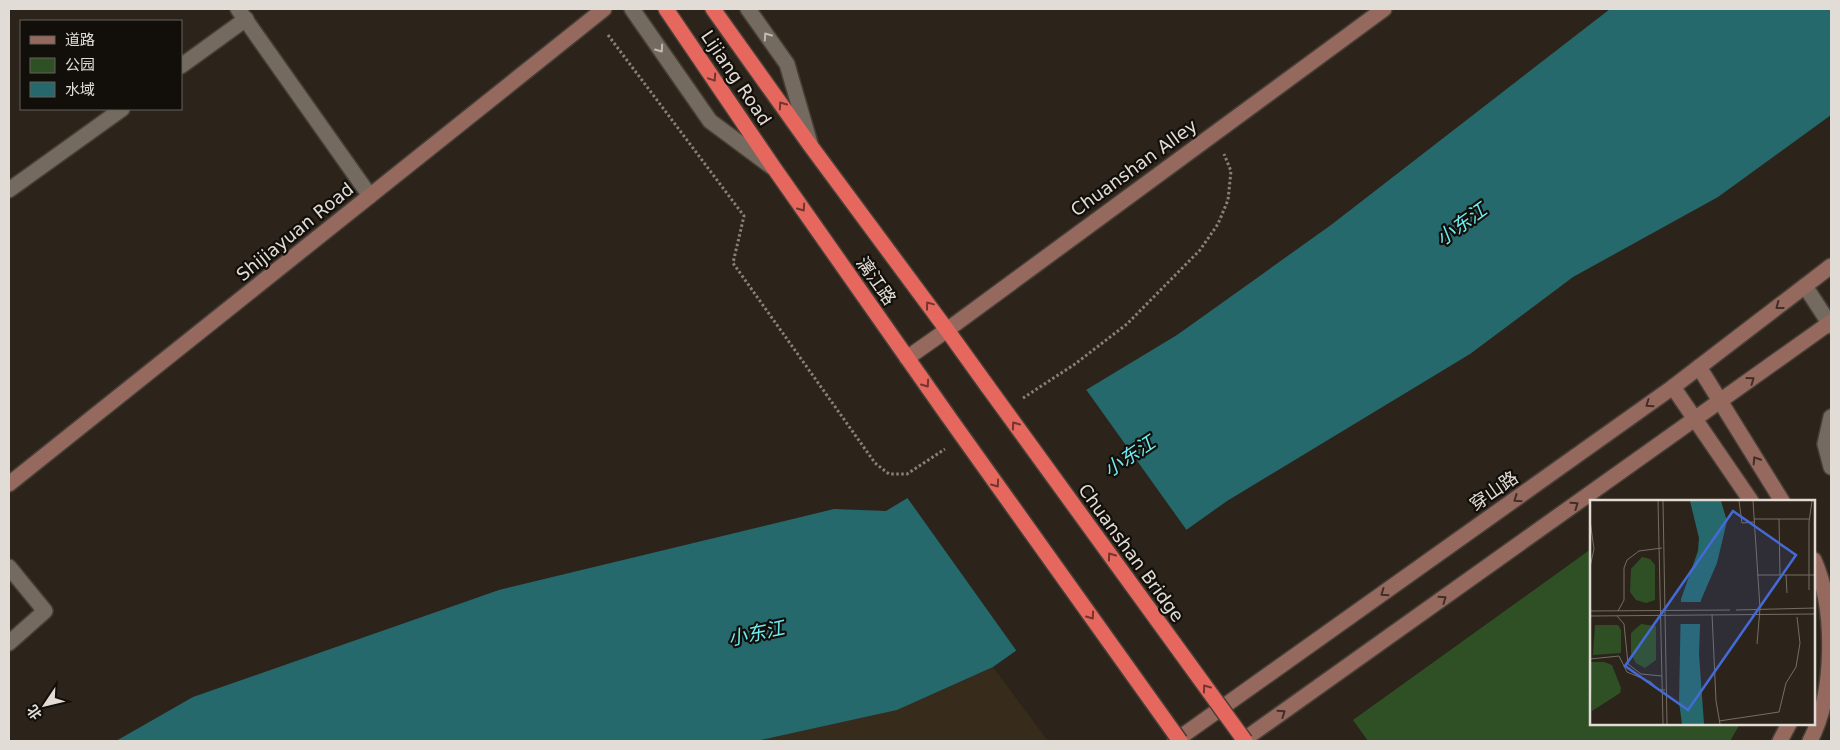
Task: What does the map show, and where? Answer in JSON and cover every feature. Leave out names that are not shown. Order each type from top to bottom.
[{"type":"highway","name":"Lijiang Road","points":[[666,9],[774,168]]},
{"type":"highway","name":"Lijiang Road","points":[[714,9],[810,145]]},
{"type":"highway","name":"漓江路","points":[[810,145],[988,387]]},
{"type":"highway","name":"漓江路","points":[[774,168],[1180,741]]},
{"type":"highway","name":"Chuanshan Bridge","points":[[988,387],[1244,741]]},
{"type":"main road","name":"Shijiayuan Road","points":[[9,484],[604,9]]},
{"type":"main road","name":"Chuanshan Alley","points":[[907,358],[1384,9]]},
{"type":"main road","name":"穿山路","points":[[1175,741],[1673,387],[1831,266]]},
{"type":"main road","points":[[1244,741],[1831,324]]},
{"type":"main road","points":[[1699,367],[1781,500]]},
{"type":"main road","points":[[1673,387],[1750,500]]},
{"type":"main road","points":[[1810,741],[1814,734],[1826,688],[1830,630],[1820,574],[1815,562]]},
{"type":"main road","points":[[1780,741],[1788,725]]},
{"type":"street","points":[[632,9],[710,120],[774,168]]},
{"type":"street","points":[[748,9],[787,64],[810,145]]},
{"type":"street","points":[[182,65],[242,14],[370,196]]},
{"type":"street","points":[[9,190],[121,110]]},
{"type":"street","points":[[1805,286],[1831,324]]},
{"type":"street","points":[[1831,417],[1825,444],[1831,467]]},
{"type":"street","points":[[9,567],[45,611],[9,643]]},
{"type":"shaded area","points":[[993,667],[1048,741],[756,741],[897,710]]},
{"type":"green space","points":[[1590,550],[1590,725],[1739,725],[1730,741],[1368,741],[1353,720]]},
{"type":"water","name":"小东江","points":[[1610,9],[1831,9],[1831,115],[1718,197],[1573,277],[1470,354],[1227,501],[993,667],[897,710],[756,741],[116,741],[193,697],[499,590],[834,509],[886,511],[1177,335],[1331,225]]},
{"type":"pier","points":[[1085,388],[1188,532],[1018,653],[906,496]]}]
